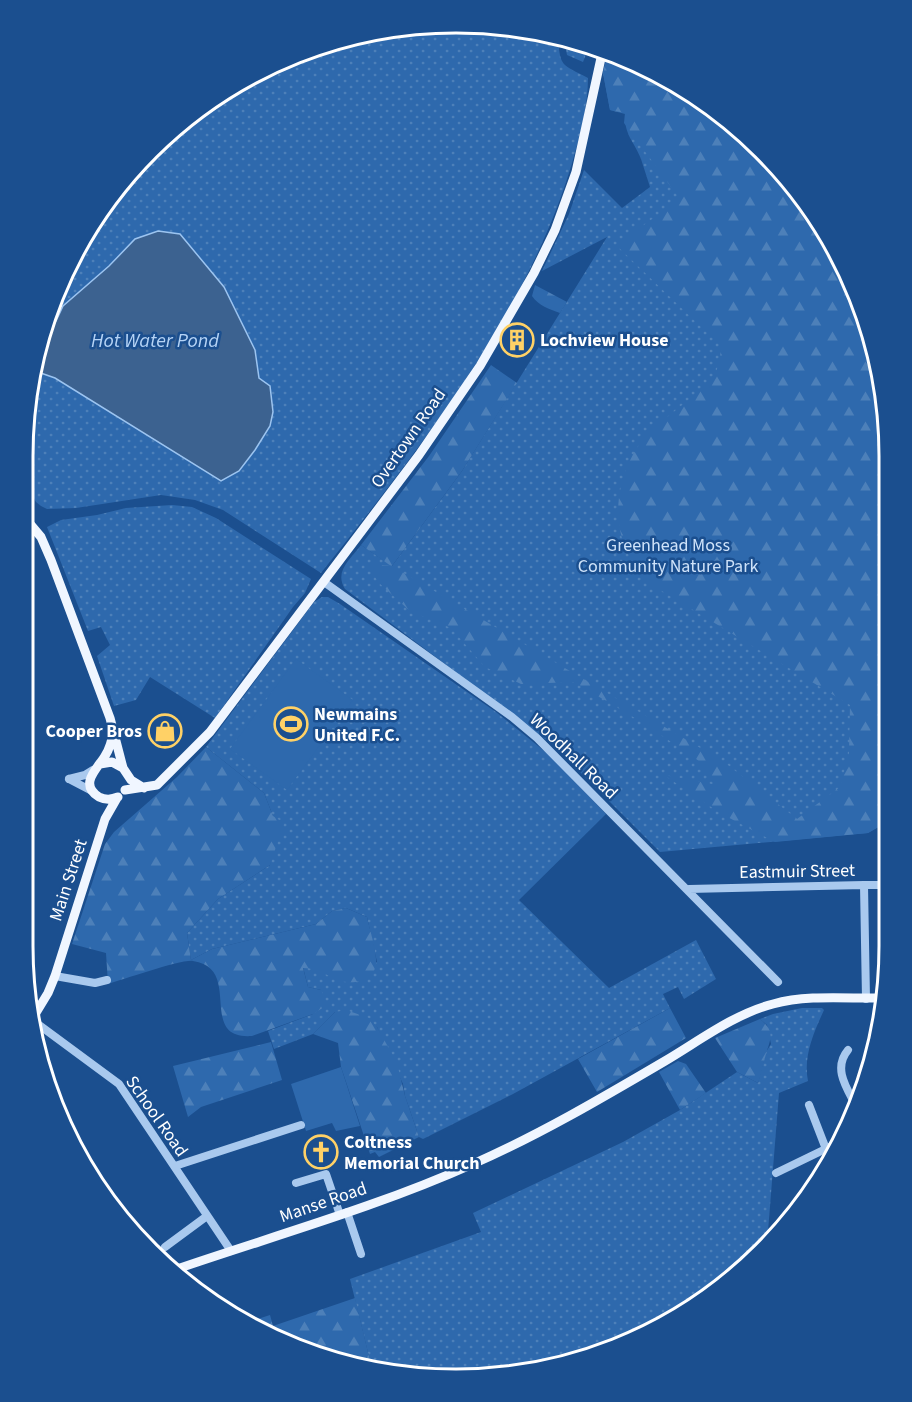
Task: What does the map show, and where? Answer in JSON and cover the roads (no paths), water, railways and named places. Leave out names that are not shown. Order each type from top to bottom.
[{"type":"main road","name":"Overtown Road","points":[[125,790],[157,786],[210,732],[419,455],[480,366],[534,273],[555,230],[576,172],[601,58]]},
{"type":"main road","points":[[33,527],[48,551],[114,730],[128,779],[125,790],[117,798],[107,799],[96,794],[90,782],[110,747],[114,730]]},
{"type":"main road","points":[[97,767],[112,762],[131,780],[144,788]]},
{"type":"main road","name":"Main Street","points":[[96,794],[105,819]]},
{"type":"main road","name":"Main Street","points":[[38,1009],[55,976],[105,819],[110,806],[117,798]]},
{"type":"main road","name":"Manse Road","points":[[181,1268],[343,1214],[438,1179],[484,1159],[595,1102],[748,1013],[772,1004],[816,999],[875,999]]},
{"type":"street","name":"Woodhall Road","points":[[324,582],[512,717],[537,738],[778,982]]},
{"type":"street","points":[[96,794],[69,779],[85,775],[97,767]]},
{"type":"street","name":"Eastmuir Street","points":[[689,890],[864,885],[866,999]]},
{"type":"street","points":[[864,885],[879,885]]},
{"type":"street","points":[[55,976],[95,983],[107,980]]},
{"type":"street","name":"School Road","points":[[41,1026],[119,1084],[231,1251]]},
{"type":"street","points":[[848,1050],[842,1059],[842,1074],[852,1096]]},
{"type":"street","points":[[776,1173],[826,1149],[809,1105]]},
{"type":"street","points":[[175,1166],[301,1125]]},
{"type":"street","points":[[296,1183],[326,1174],[360,1251],[349,1251]]},
{"type":"street","points":[[165,1247],[207,1216]]},
{"type":"water","name":"Hot Water Pond","points":[[158,231],[180,234],[224,287],[255,350],[259,378],[270,386],[273,412],[270,426],[239,471],[221,481],[55,378],[41,373],[54,322],[63,306],[109,266],[135,239]]},
{"type":"place","name":"Lochview House","points":[[517,340]]},
{"type":"place","name":"Newmains United F.C.","points":[[291,724]]},
{"type":"place","name":"Cooper Bros","points":[[165,731]]},
{"type":"place","name":"Coltness Memorial Church","points":[[321,1152]]},
{"type":"park label","name":"Greenhead Moss Community Nature Park","points":[[668,555]]}]
